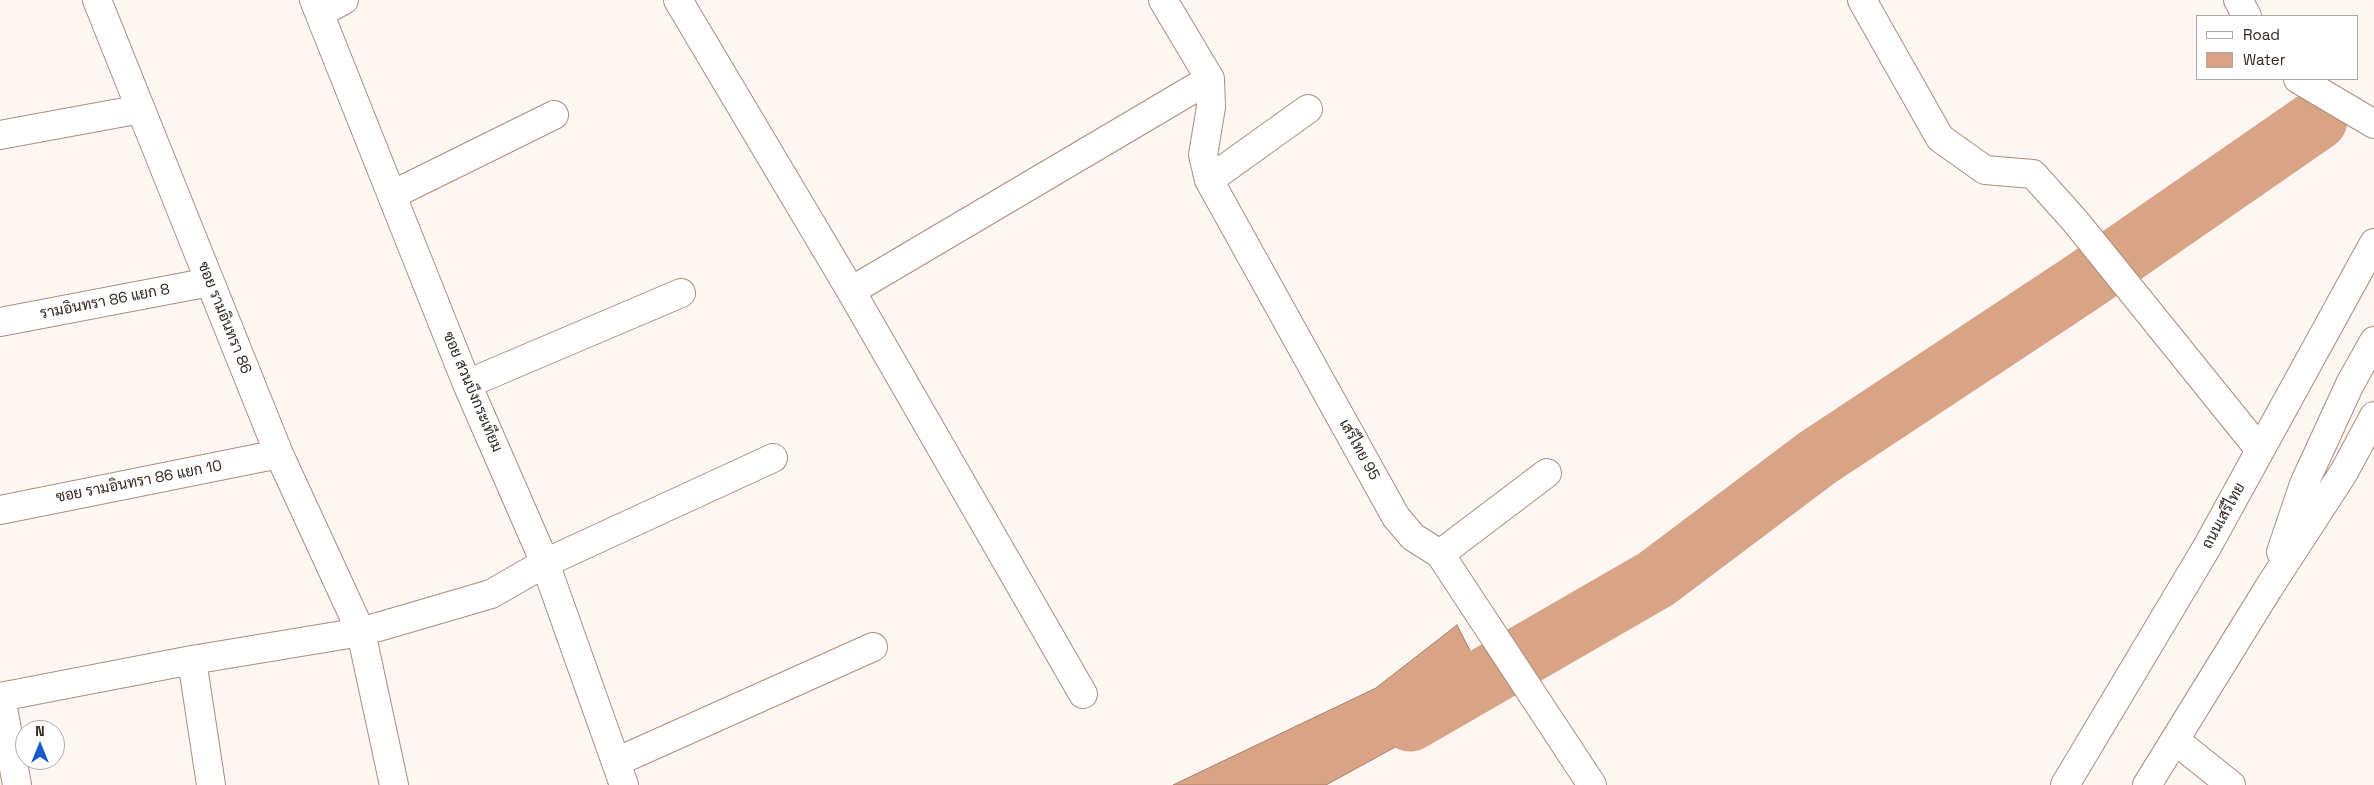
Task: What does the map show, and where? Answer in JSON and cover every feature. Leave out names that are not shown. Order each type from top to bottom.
[{"type":"street","name":"ซอย รามอินทรา 86","points":[[97,0],[279,454],[361,632],[394,785]]},
{"type":"street","points":[[317,7],[344,0]]},
{"type":"street","points":[[678,0],[851,291],[1083,694]]},
{"type":"street","points":[[851,291],[1210,80],[1163,0]]},
{"type":"street","points":[[1862,0],[1940,138],[1985,170],[2033,174],[2076,222],[2260,450]]},
{"type":"street","points":[[2238,0],[2246,15]]},
{"type":"street","name":"ซอย สวนบึงกระเทียม","points":[[317,7],[467,384],[545,563],[620,774]]},
{"type":"street","name":"เสรีไทย 95","points":[[1210,80],[1211,107],[1203,155],[1209,180],[1396,517],[1413,537],[1440,554],[1592,785]]},
{"type":"street","points":[[2300,80],[2374,124]]},
{"type":"street","points":[[0,136],[141,109]]},
{"type":"street","points":[[1209,180],[1308,109]]},
{"type":"street","points":[[392,195],[554,115]]},
{"type":"street","name":"ถนนเสรีไทย","points":[[2065,785],[2174,604],[2374,243]]},
{"type":"street","name":"รามอินทรา 86 แยก 8","points":[[0,322],[210,282]]},
{"type":"street","points":[[467,384],[681,294]]},
{"type":"street","points":[[2268,589],[2304,484],[2350,384],[2374,341]]},
{"type":"street","points":[[2148,785],[2268,589],[2344,472],[2374,416]]},
{"type":"street","name":"ซอย รามอินทรา 86 แยก 10","points":[[0,510],[279,454]]},
{"type":"street","points":[[17,785],[0,697],[192,660],[361,632],[491,594],[545,563],[773,458]]},
{"type":"street","points":[[1440,554],[1547,473]]},
{"type":"street","points":[[620,774],[873,647]]},
{"type":"street","points":[[192,660],[211,785]]},
{"type":"street","points":[[2176,741],[2231,785]]},
{"type":"water","points":[[1457,625],[1492,694],[1326,785],[1173,785],[1376,688]]},
{"type":"waterway","points":[[1410,721],[1656,579],[1817,458],[2086,280],[2317,120]]}]
